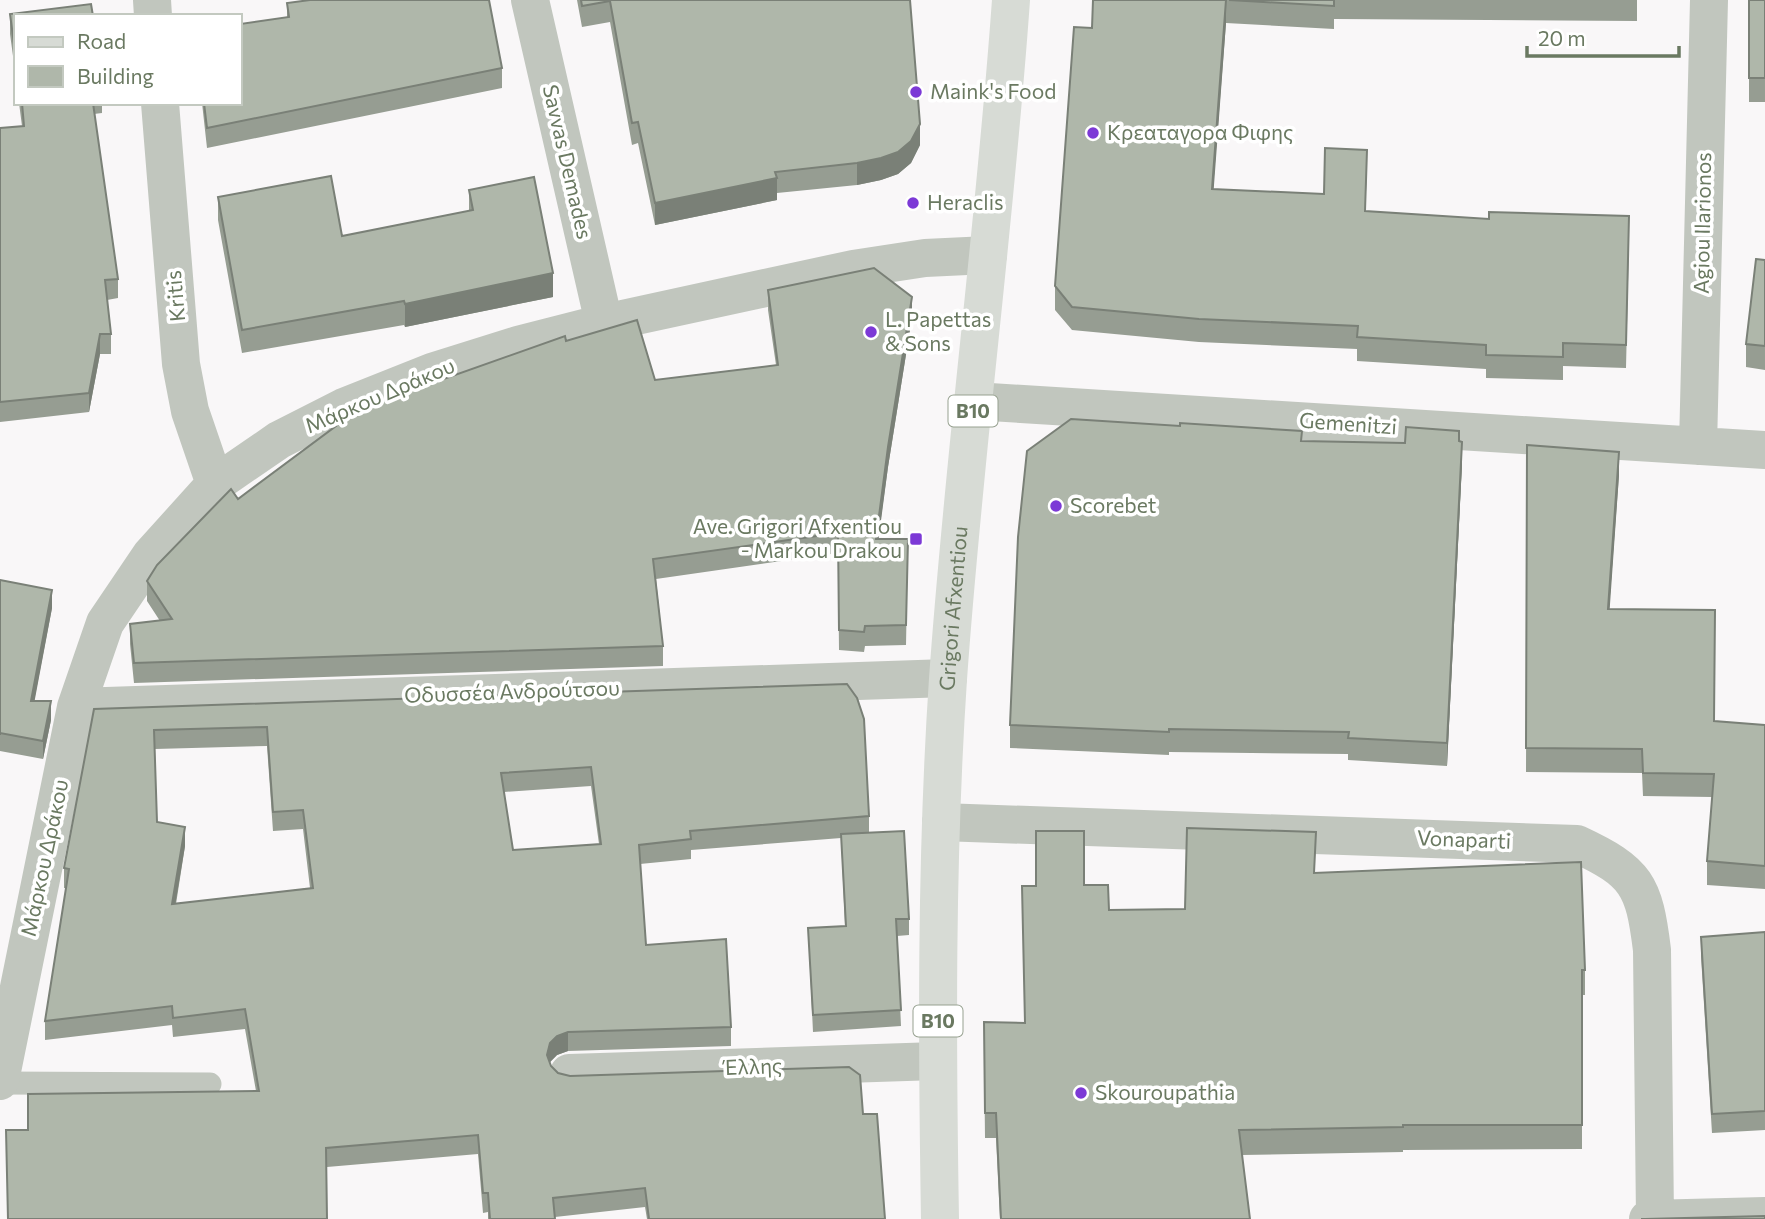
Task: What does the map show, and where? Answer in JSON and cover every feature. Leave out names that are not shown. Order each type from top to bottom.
[{"type":"main road","name":"Grigori Afxentiou","points":[[940,1219],[937,1061],[941,822],[948,678],[1011,0]]},
{"type":"street","name":"Savvas Demades","points":[[530,0],[604,323]]},
{"type":"street","name":"Agiou Ilarionos","points":[[1698,446],[1709,0]]},
{"type":"street","name":"Kritis","points":[[160,105],[181,364],[190,411],[215,484]]},
{"type":"street","name":"Μάρκου Δράκου","points":[[0,1082],[76,707],[105,623],[151,555],[215,484],[279,440],[344,407],[432,372],[518,345],[604,323],[853,269],[925,258],[988,255]]},
{"type":"street","name":"Gemenitzi","points":[[974,401],[1765,450]]},
{"type":"street","name":"Οδυσσέα Ανδρούτσου","points":[[76,707],[948,678]]},
{"type":"street","name":"Vonaparti","points":[[941,822],[1577,844],[1611,860],[1637,884],[1648,914],[1652,950],[1655,1218]]},
{"type":"street","name":"Έλλης","points":[[569,1073],[937,1061]]},
{"type":"street","points":[[1648,1219],[1765,1216]]},
{"type":"lane","points":[[0,1082],[211,1084]]},
{"type":"building","points":[[310,0],[489,0],[502,68],[207,128],[204,105],[242,105],[242,24],[289,17],[287,3]]},
{"type":"building","points":[[581,0],[910,0],[920,124],[911,141],[898,152],[881,158],[775,172],[777,178],[655,203],[638,122],[632,123],[610,1],[582,6]]},
{"type":"building","points":[[1093,0],[1226,0],[1212,189],[1324,194],[1325,148],[1367,150],[1365,211],[1489,219],[1489,212],[1629,216],[1626,345],[1563,343],[1563,357],[1486,355],[1486,345],[1357,337],[1358,326],[1199,319],[1072,307],[1055,286],[1074,27],[1092,28]]},
{"type":"building","points":[[1229,0],[1334,0],[1334,6]]},
{"type":"building","points":[[1749,0],[1765,0],[1765,78],[1749,78]]},
{"type":"building","points":[[91,4],[93,14],[14,14],[14,44],[10,14]]},
{"type":"building","points":[[22,105],[93,105],[118,279],[105,280],[111,334],[100,334],[89,393],[0,402],[0,128],[24,126]]},
{"type":"building","points":[[331,176],[342,236],[473,210],[469,190],[534,177],[553,273],[405,304],[404,301],[242,330],[218,197]]},
{"type":"building","points":[[1756,259],[1765,260],[1765,346],[1746,344]]},
{"type":"building","points":[[874,268],[912,297],[876,539],[908,539],[906,625],[865,626],[864,632],[839,630],[838,533],[653,559],[663,646],[134,663],[130,624],[172,619],[147,581],[157,565],[231,489],[238,499],[359,409],[565,336],[566,341],[637,320],[655,380],[778,365],[768,290]]},
{"type":"building","points":[[1071,419],[1302,431],[1301,441],[1405,443],[1406,427],[1459,431],[1459,441],[1462,442],[1447,743],[1348,738],[1349,732],[1169,729],[1169,732],[1010,725],[1018,537],[1027,451]]},
{"type":"building","points":[[1527,445],[1619,452],[1608,609],[1715,610],[1714,721],[1765,725],[1765,866],[1707,861],[1714,774],[1643,773],[1642,749],[1526,748]]},
{"type":"building","points":[[0,580],[52,590],[31,701],[51,701],[43,741],[0,733]]},
{"type":"building","points":[[847,684],[857,698],[864,719],[869,816],[690,831],[691,839],[639,845],[646,945],[726,939],[731,1027],[568,1032],[557,1036],[550,1043],[547,1055],[551,1066],[558,1073],[570,1076],[849,1067],[860,1075],[863,1114],[877,1114],[885,1219],[649,1219],[645,1188],[553,1198],[555,1219],[490,1219],[488,1193],[483,1193],[478,1135],[326,1148],[327,1219],[8,1219],[6,1130],[28,1130],[28,1094],[259,1091],[245,1009],[173,1018],[172,1006],[45,1021],[69,869],[64,868],[94,709]],"holes":[[[267,727],[273,812],[303,810],[313,888],[172,904],[185,827],[157,822],[154,730]],[[591,767],[601,844],[513,850],[501,773]]]},
{"type":"building","points":[[1187,828],[1316,832],[1314,873],[1581,862],[1585,970],[1582,970],[1582,1125],[1403,1125],[1239,1130],[1250,1219],[1001,1219],[996,1113],[985,1113],[984,1022],[1025,1023],[1022,886],[1036,886],[1036,831],[1084,831],[1084,885],[1108,885],[1109,910],[1185,909]]},
{"type":"building","points":[[904,831],[909,919],[896,919],[901,1010],[813,1015],[808,928],[846,926],[841,834]]},
{"type":"building","points":[[1765,932],[1765,1111],[1712,1114],[1701,937]]},
{"type":"building","points":[[1765,1216],[1765,1219],[1645,1219]]},
{"type":"place","name":"Maink's Food","points":[[916,92]]},
{"type":"place","name":"Κρεαταγορα Φιφης","points":[[1093,133]]},
{"type":"place","name":"Heraclis","points":[[913,203]]},
{"type":"place","name":"L. Papettas & Sons","points":[[871,332]]},
{"type":"place","name":"Scorebet","points":[[1056,506]]},
{"type":"place","name":"Ave. Grigori Afxentiou - Markou Drakou","points":[[916,539]]},
{"type":"place","name":"Skouroupathia","points":[[1081,1093]]}]
